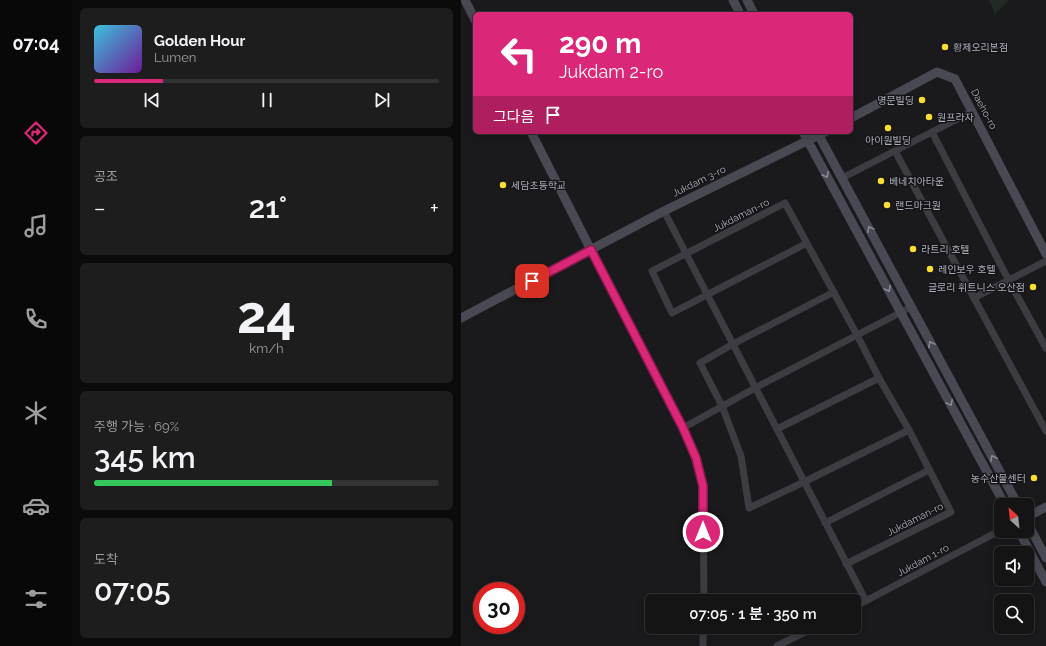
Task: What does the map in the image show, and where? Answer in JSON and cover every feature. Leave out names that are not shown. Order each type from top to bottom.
[{"type":"street","points":[[465,0],[473,16]]},
{"type":"street","points":[[733,0],[739,12]]},
{"type":"street","points":[[747,0],[753,12]]},
{"type":"street","name":"Daeho-ro","points":[[853,117],[937,72],[955,79],[973,111],[1046,254]]},
{"type":"street","points":[[842,178],[973,111]]},
{"type":"street","points":[[932,132],[1009,281],[1046,348]]},
{"type":"street","points":[[532,134],[683,428],[696,458],[703,486],[704,594]]},
{"type":"street","points":[[804,134],[1001,498]]},
{"type":"street","name":"Jukdam 3-ro","points":[[461,318],[664,211],[808,141],[818,134]]},
{"type":"street","points":[[820,134],[842,178],[1014,498]]},
{"type":"street","points":[[895,151],[1046,431]]},
{"type":"street","name":"Jukdaman-ro","points":[[807,243],[672,313],[652,271],[785,203],[834,292],[879,378],[909,430],[951,512],[847,564]]},
{"type":"street","points":[[664,211],[866,602]]},
{"type":"street","points":[[973,298],[1046,261]]},
{"type":"street","points":[[834,292],[733,344],[700,363],[722,406],[741,456],[749,508],[909,430]]},
{"type":"street","points":[[683,428],[755,388],[911,307]]},
{"type":"street","points":[[777,430],[879,378]]},
{"type":"street","points":[[825,523],[929,470]]},
{"type":"street","points":[[1034,513],[1046,507]]},
{"type":"street","name":"Jukdam 1-ro","points":[[861,604],[994,534]]},
{"type":"street","points":[[1034,535],[1046,558]]},
{"type":"street","points":[[1023,538],[1046,582]]},
{"type":"street","points":[[703,634],[703,646]]},
{"type":"street","points":[[777,646],[801,634]]},
{"type":"shaded area","points":[[989,0],[1009,0],[995,14]]},
{"type":"place","name":"황제오리본점","points":[[945,47]]},
{"type":"place","name":"명문빌딩","points":[[922,100]]},
{"type":"place","name":"원프라자","points":[[929,117]]},
{"type":"place","name":"아이원빌딩","points":[[888,128]]},
{"type":"place","name":"베네치아타운","points":[[881,181]]},
{"type":"place","name":"세담초등학교","points":[[503,185]]},
{"type":"place","name":"랜드마크원","points":[[887,205]]},
{"type":"place","name":"라트리 호텔","points":[[913,249]]},
{"type":"place","name":"레인보우 호텔","points":[[930,269]]},
{"type":"place","name":"글로리 휘트니스 오산점","points":[[1033,287]]},
{"type":"place","name":"농수산물센터","points":[[1034,478]]},
{"type":"route","points":[[532,281],[591,250],[683,428],[696,458],[703,486],[703,532]]}]
